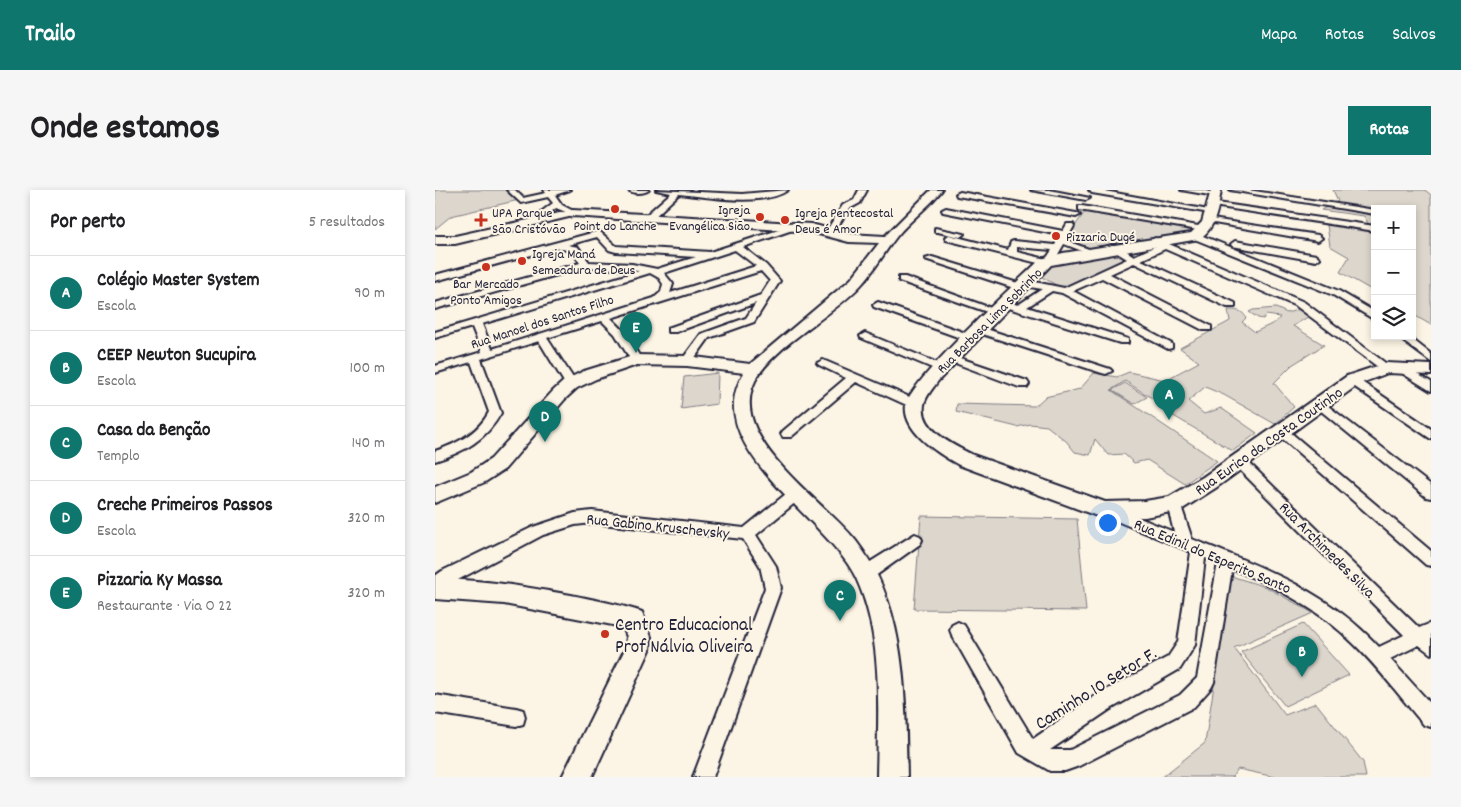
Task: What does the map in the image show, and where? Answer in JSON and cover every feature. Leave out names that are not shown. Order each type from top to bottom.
[{"type":"street","points":[[511,190],[520,201],[550,192],[566,190]]},
{"type":"street","points":[[632,190],[645,190]]},
{"type":"street","points":[[660,190],[755,196],[774,194],[784,190]]},
{"type":"street","points":[[829,233],[845,207],[857,201],[863,190]]},
{"type":"street","points":[[892,777],[891,683],[884,629],[865,574],[851,550],[831,526],[757,451],[742,422],[739,409],[741,393],[753,369],[763,358],[857,282],[884,245],[919,205],[937,190]]},
{"type":"street","points":[[1035,190],[1086,198]]},
{"type":"street","points":[[1051,257],[1092,190],[1209,212],[1318,238]]},
{"type":"street","points":[[1185,190],[1209,212],[1212,241]]},
{"type":"street","points":[[1234,190],[1371,211]]},
{"type":"street","points":[[648,218],[678,191]]},
{"type":"street","points":[[550,192],[562,210],[573,213],[797,227],[829,233],[851,240],[884,245]]},
{"type":"street","points":[[960,194],[1079,211],[1209,212],[1371,229]]},
{"type":"street","points":[[536,220],[557,204]]},
{"type":"street","points":[[945,210],[1064,237],[1072,246],[1090,251]]},
{"type":"street","name":"Rua Barbosa Lima Sobrinho","points":[[915,404],[931,378],[975,334],[1007,308],[1023,285],[1051,257],[1114,247],[1159,244],[1209,212]]},
{"type":"street","points":[[435,240],[455,240],[573,213]]},
{"type":"street","points":[[435,306],[495,303],[655,271],[712,255],[797,227]]},
{"type":"street","points":[[937,230],[1013,249],[1027,258],[1051,257]]},
{"type":"street","points":[[435,278],[599,234],[612,248],[616,249],[712,255]]},
{"type":"street","points":[[949,238],[1013,249],[1040,246]]},
{"type":"street","points":[[1212,241],[1315,258]]},
{"type":"street","points":[[1212,241],[1336,293],[1353,301],[1371,314]]},
{"type":"street","points":[[1065,291],[1134,260],[1159,244],[1300,304],[1393,368],[1431,387]]},
{"type":"street","points":[[435,336],[475,324],[495,303],[586,264],[575,249],[560,246]]},
{"type":"street","points":[[1040,246],[1051,257]]},
{"type":"street","points":[[1027,258],[1041,253],[1040,246]]},
{"type":"street","points":[[687,361],[705,336],[750,320],[775,279],[737,247]]},
{"type":"street","points":[[1114,247],[1134,260],[1231,305]]},
{"type":"street","points":[[929,259],[1023,285],[1065,291],[1168,346]]},
{"type":"street","name":"Rua Manoel dos Santos Filho","points":[[586,264],[655,271]]},
{"type":"street","name":"Rua Manoel dos Santos Filho","points":[[435,370],[542,338],[658,299],[763,267]]},
{"type":"street","points":[[655,271],[669,284],[665,293],[658,299]]},
{"type":"street","points":[[1102,274],[1207,328]]},
{"type":"street","points":[[902,279],[1123,341]]},
{"type":"street","points":[[1007,308],[1050,288]]},
{"type":"street","points":[[672,330],[764,297]]},
{"type":"street","points":[[878,305],[1106,371]]},
{"type":"street","points":[[604,317],[619,332],[636,360]]},
{"type":"street","points":[[475,324],[488,354]]},
{"type":"street","points":[[865,336],[946,363],[1023,384]]},
{"type":"street","points":[[542,338],[571,384]]},
{"type":"street","points":[[1406,340],[1431,359]]},
{"type":"street","points":[[435,456],[458,449],[470,442],[493,416],[494,409],[478,374],[475,358]]},
{"type":"street","points":[[435,495],[478,477],[498,464],[571,384],[636,360],[687,361],[753,369]]},
{"type":"street","points":[[823,363],[915,404]]},
{"type":"street","name":"Rua Eurico da Costa Coutinho","points":[[1104,510],[1145,510],[1174,504],[1239,461],[1280,430],[1353,380],[1393,368],[1431,370]]},
{"type":"street","points":[[787,434],[853,378]]},
{"type":"street","points":[[1353,380],[1431,435]]},
{"type":"street","points":[[1319,403],[1431,493]]},
{"type":"street","name":"Rua Edinil do Esperito Santo","points":[[915,404],[915,411],[921,426],[935,443],[946,450],[1006,476],[1104,510],[1274,579],[1317,604],[1359,637],[1431,718]]},
{"type":"street","points":[[1280,430],[1431,560]]},
{"type":"street","name":"Rua Archimedes Silva","points":[[1239,461],[1425,637]]},
{"type":"street","name":"Rua Gabino Kruschevsky","points":[[435,587],[448,576],[526,538],[575,518],[747,534],[797,493]]},
{"type":"street","points":[[1174,504],[1176,516],[1193,546]]},
{"type":"street","name":"Rua Gabino Kruschevsky","points":[[703,777],[773,588],[772,575],[766,560],[747,534]]},
{"type":"street","points":[[865,574],[915,540]]},
{"type":"street","name":"Caminho 10 Setor F.","points":[[958,630],[1026,746],[1031,749],[1039,747],[1062,728],[1102,703],[1152,677],[1174,663],[1186,645],[1193,546]]},
{"type":"street","points":[[1031,749],[1055,763],[1072,758],[1187,701],[1198,691],[1205,682],[1226,560]]},
{"type":"street","points":[[435,587],[467,589],[504,595],[619,615],[633,620],[639,637],[637,650],[603,727],[577,777]]},
{"type":"street","points":[[1377,656],[1425,637]]},
{"type":"street","points":[[435,704],[516,717]]},
{"type":"shaded area","points":[[435,190],[513,190],[519,200],[451,216],[435,229]]},
{"type":"shaded area","points":[[1333,190],[1425,190],[1431,195],[1431,325],[1416,316],[1416,205],[1371,205],[1371,290],[1340,272],[1349,257],[1330,246],[1327,225],[1369,225],[1364,216],[1321,210],[1338,201]]},
{"type":"shaded area","points":[[1087,209],[1198,229],[1187,234],[1106,246],[1129,259],[1063,289],[1035,273],[1048,258],[1082,249],[1069,242],[1067,237]]},
{"type":"shaded area","points":[[1276,308],[1287,313],[1300,309],[1311,315],[1293,326],[1324,345],[1292,365],[1274,383],[1294,407],[1275,424],[1224,395],[1205,387],[1188,401],[1204,414],[1221,408],[1257,433],[1233,451],[1165,411],[1166,407],[1125,381],[1111,390],[1217,461],[1185,484],[1147,460],[1134,463],[1124,454],[1108,455],[1095,439],[1090,455],[1075,452],[1066,441],[1047,426],[1030,424],[1017,427],[956,412],[957,404],[1035,406],[1045,397],[1080,389],[1094,373],[1117,377],[1129,372],[1165,380],[1199,362],[1180,348],[1230,321],[1228,310],[1236,310],[1243,313],[1246,318],[1242,322],[1255,332],[1276,322],[1280,317],[1266,315],[1263,319],[1249,312]]},
{"type":"shaded area","points":[[718,373],[717,404],[681,409],[684,377]]},
{"type":"shaded area","points":[[1125,383],[1147,397],[1134,404],[1112,390]]},
{"type":"shaded area","points":[[921,516],[1077,519],[1086,611],[914,609]]},
{"type":"shaded area","points":[[1231,576],[1266,587],[1313,613],[1234,648],[1285,715],[1316,703],[1363,762],[1366,777],[1275,777],[1238,769],[1232,777],[1162,777],[1205,743]]},
{"type":"shaded area","points":[[1303,624],[1349,675],[1285,706],[1241,652]]},
{"type":"place","name":"Point do Lanche","points":[[615,209]]},
{"type":"place","name":"Igreja Evangélica Sião","points":[[760,217]]},
{"type":"place","name":"UPA Parque São Cristóvão","points":[[481,220]]},
{"type":"place","name":"Igreja Pentecostal Deus é Amor","points":[[785,220]]},
{"type":"place","name":"Pizzaria Dugé","points":[[1056,236]]},
{"type":"place","name":"Igreja Maná Semeadura de Deus","points":[[522,261]]},
{"type":"place","name":"Bar Mercado Ponto Amigos","points":[[486,267]]},
{"type":"place","name":"Pizzaria Ky Massa","points":[[636,353]]},
{"type":"place","name":"Colégio Master System","points":[[1169,420]]},
{"type":"place","name":"Creche Primeiros Passos","points":[[545,442]]},
{"type":"place","name":"Casa da Benção","points":[[840,621]]},
{"type":"place","name":"Centro Educacional Prof Nálvia Oliveira","points":[[605,634]]},
{"type":"place","name":"CEEP Newton Sucupira","points":[[1302,677]]}]
